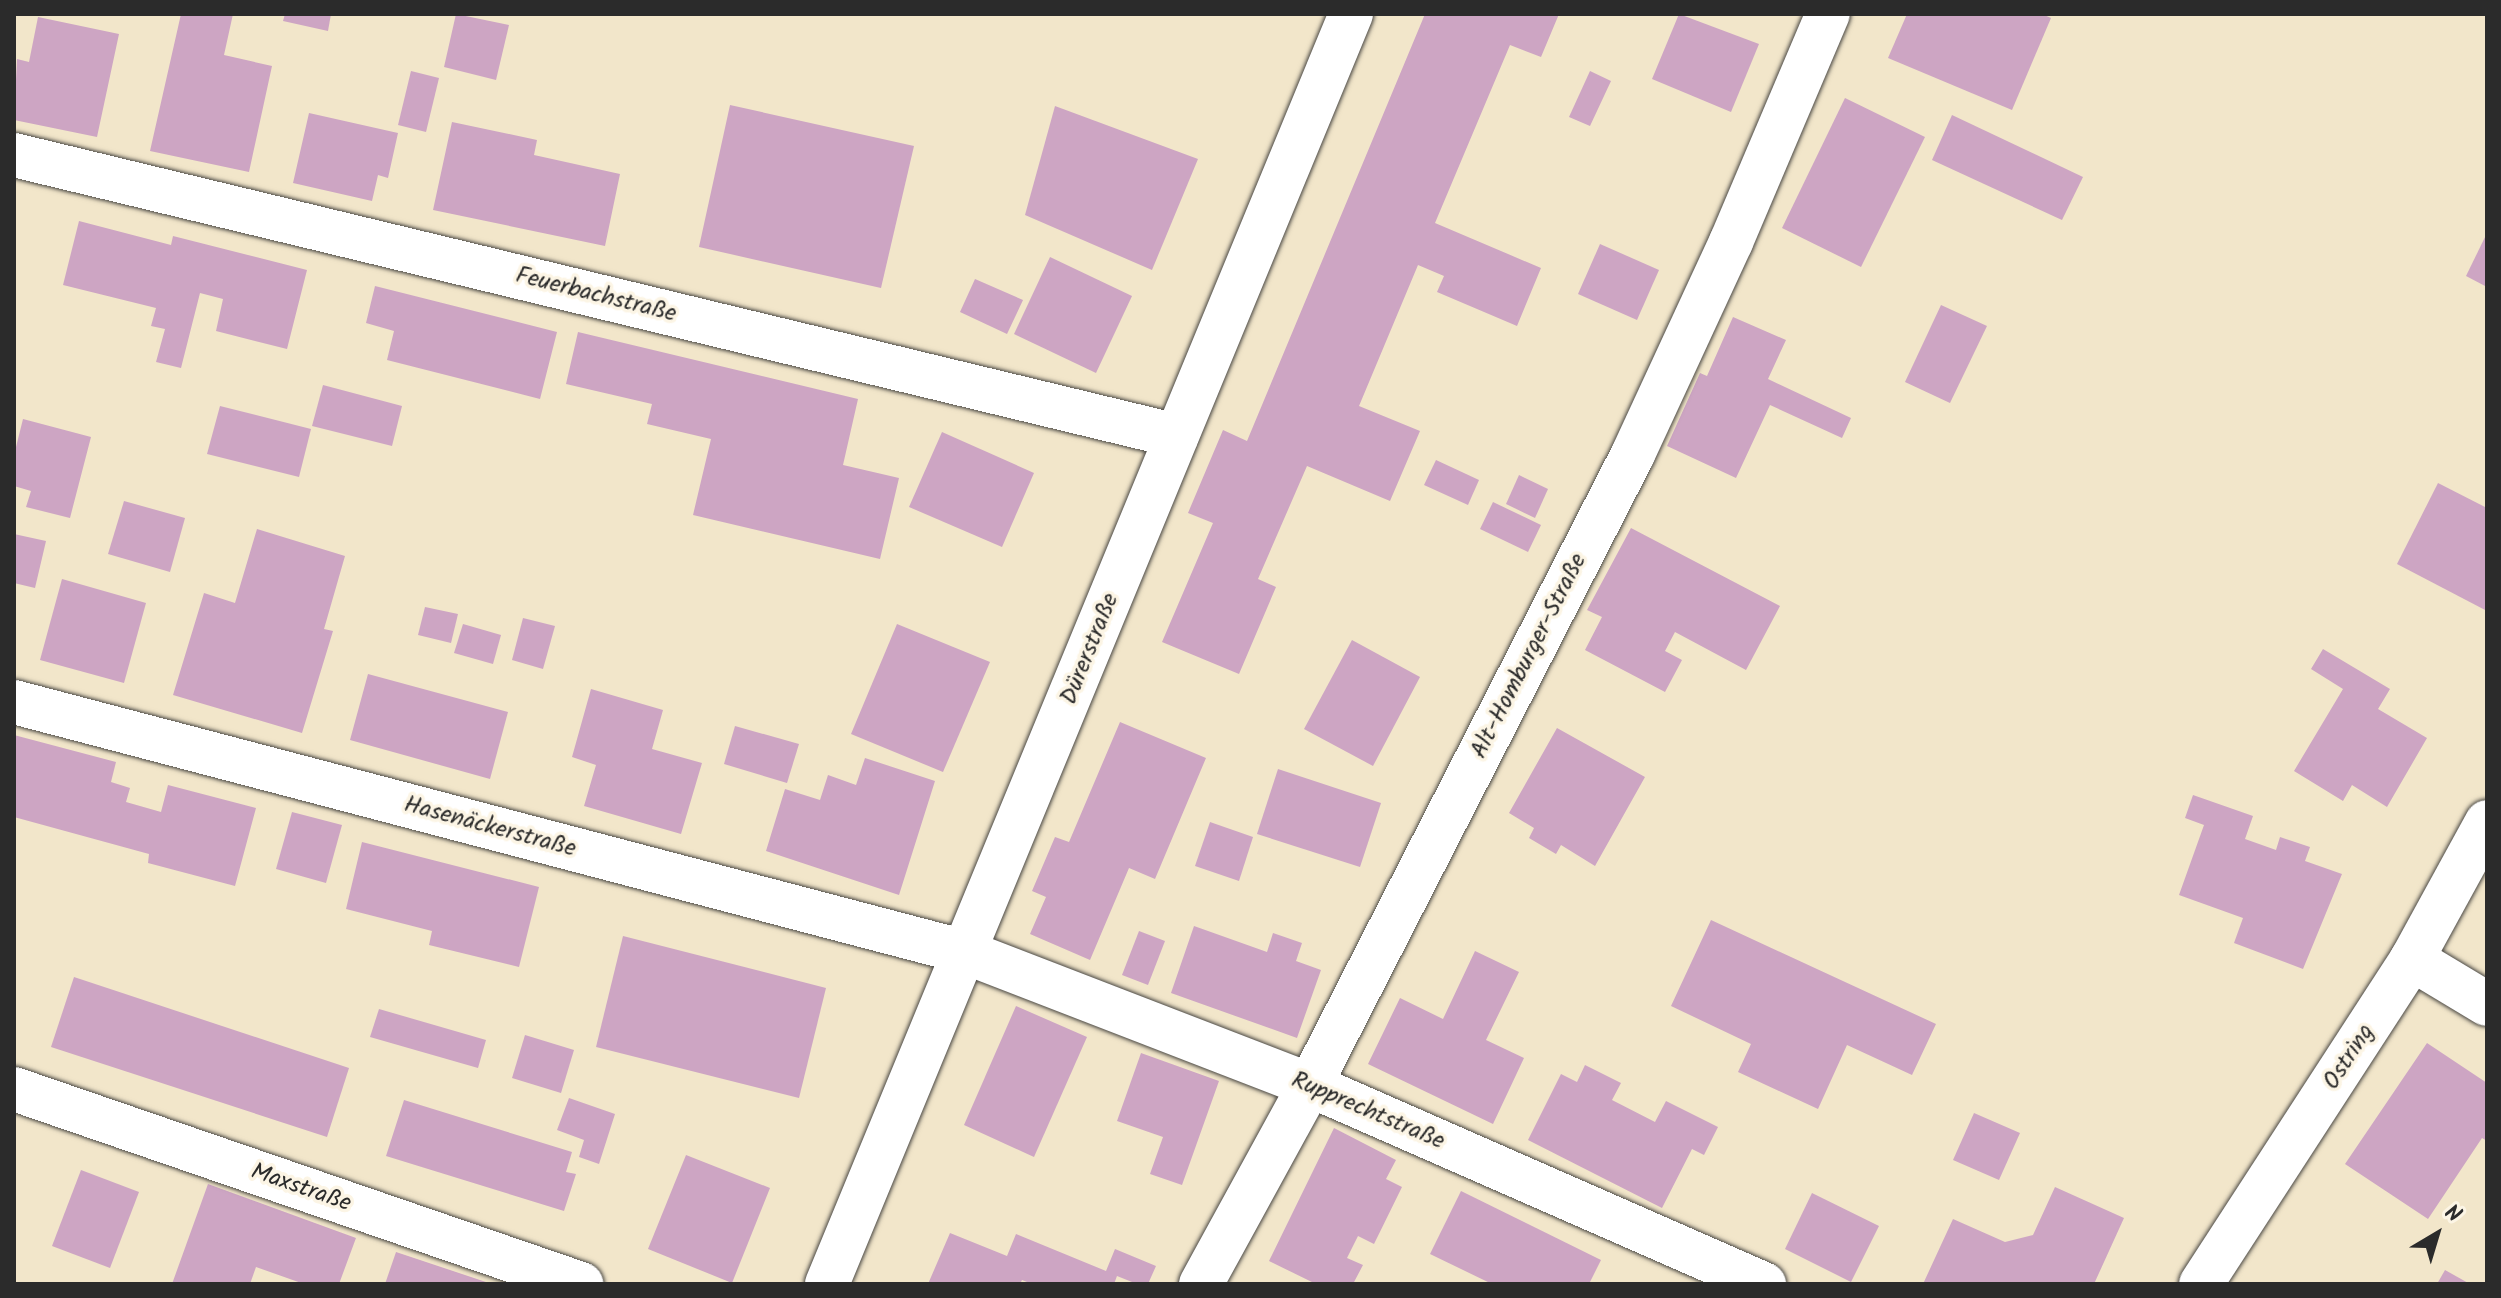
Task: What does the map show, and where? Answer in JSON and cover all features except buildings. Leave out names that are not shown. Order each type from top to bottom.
[{"type":"street","name":"Dürerstraße","points":[[827,1284],[1351,14]]},
{"type":"street","name":"Alt-Homburger-Straße","points":[[1201,1284],[1310,1085],[1633,454],[1731,242],[1828,14]]},
{"type":"street","name":"Feuerbachstraße","points":[[16,162],[1177,436]]},
{"type":"street","name":"Hasenäckerstraße","points":[[14,702],[965,952]]},
{"type":"street","name":"Ostring","points":[[2201,1284],[2412,959],[2487,822]]},
{"type":"street","name":"Rupprechtstraße","points":[[965,952],[1310,1085],[1764,1284]]},
{"type":"street","points":[[2412,959],[2487,1004]]},
{"type":"street","name":"Maxstraße","points":[[16,1096],[581,1284]]}]
